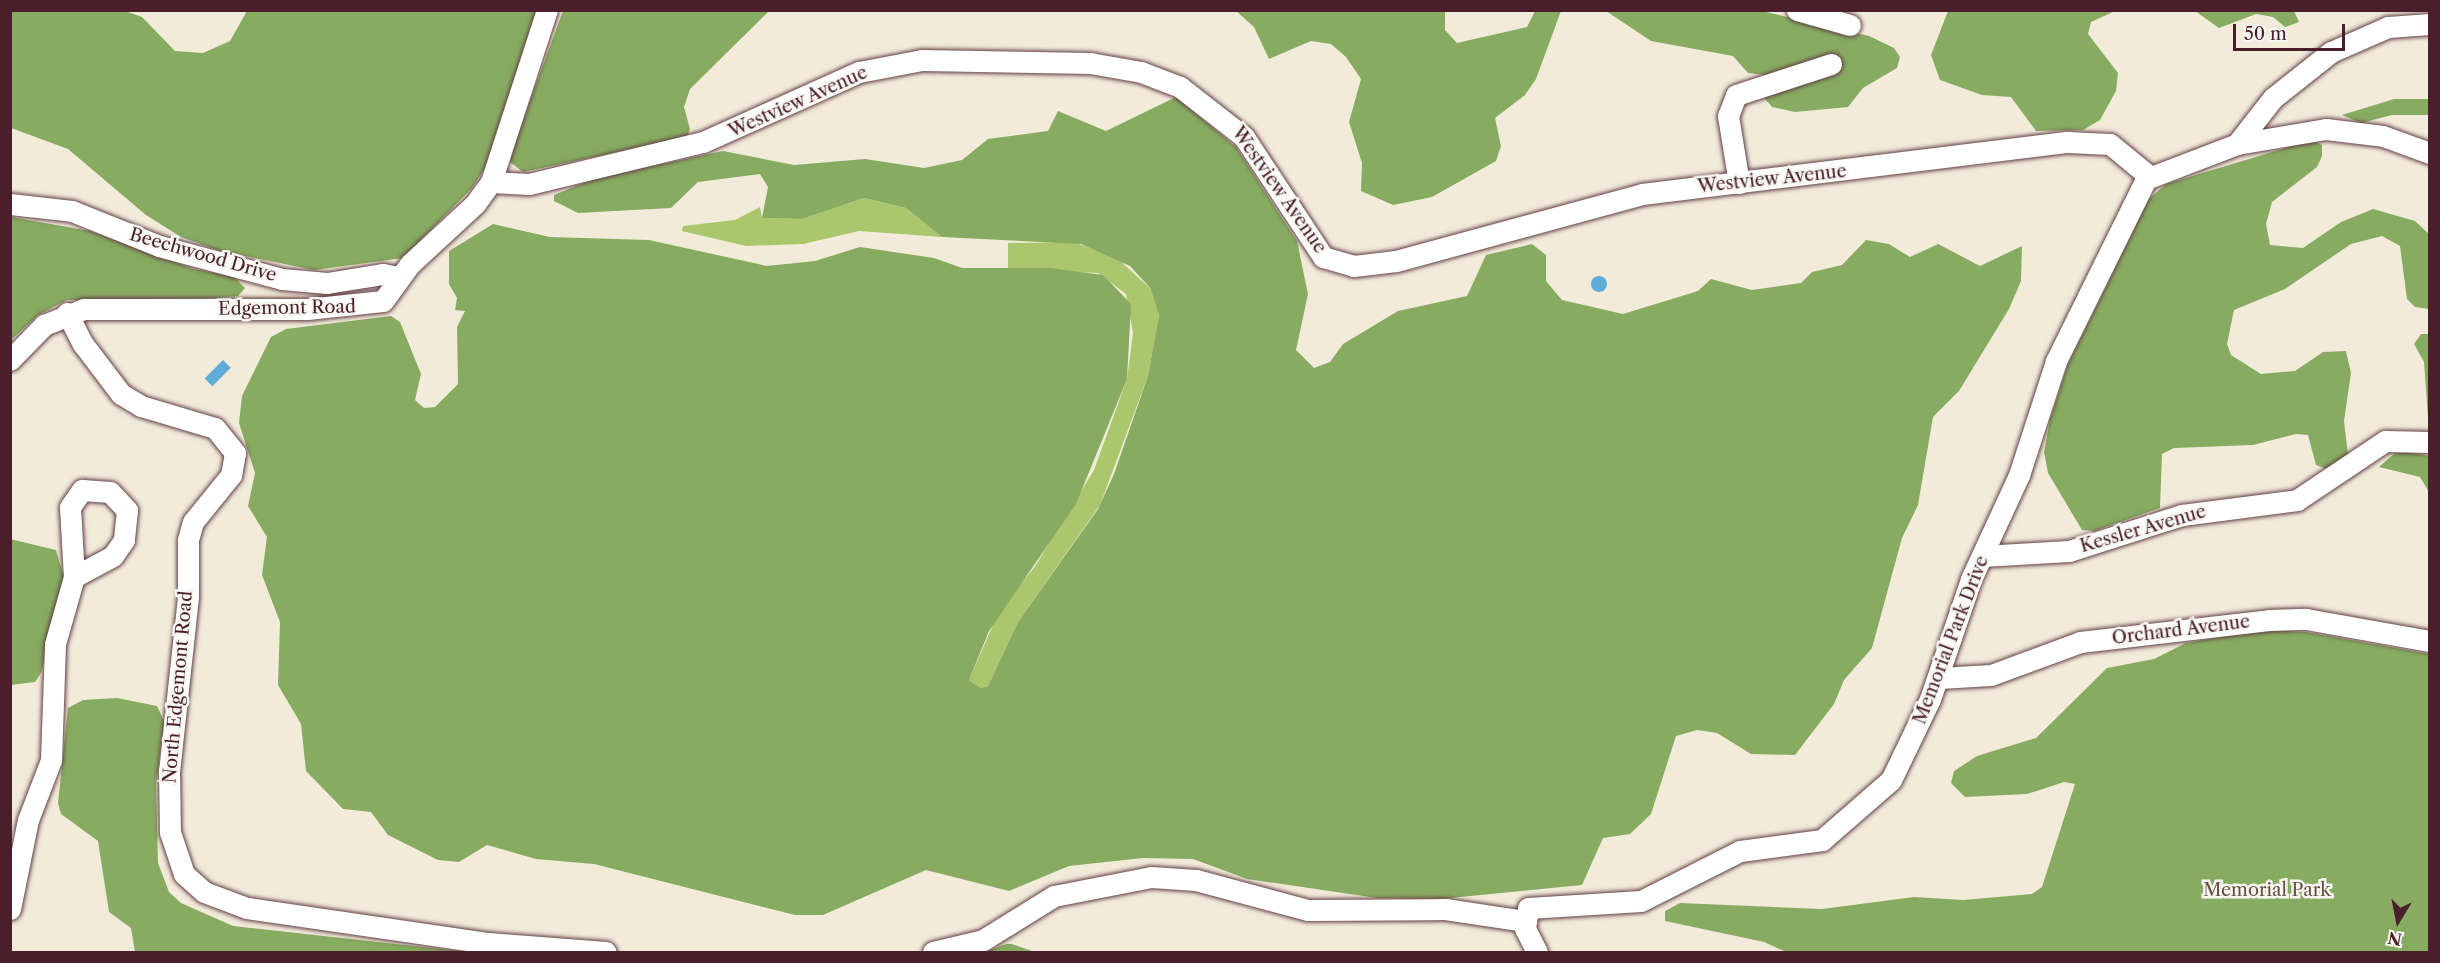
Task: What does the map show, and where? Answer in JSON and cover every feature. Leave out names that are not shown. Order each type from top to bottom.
[{"type":"street","name":"Edgemont Road","points":[[10,360],[33,332],[67,313],[115,306],[366,306],[383,301],[399,277],[491,182],[547,10]]},
{"type":"street","points":[[1797,10],[1850,25]]},
{"type":"street","points":[[2237,144],[2273,98],[2331,52],[2388,27],[2430,24]]},
{"type":"street","name":"Westview Avenue","points":[[491,182],[529,184],[703,142],[859,72],[922,60],[1090,63],[1141,72],[1180,87],[1231,123],[1316,248],[1342,264],[1396,261],[1625,197],[2086,140],[2120,149],[2149,176]]},
{"type":"street","points":[[1739,183],[1728,116],[1736,95],[1831,64]]},
{"type":"street","points":[[2149,176],[2237,144],[2344,129],[2430,153]]},
{"type":"street","name":"Memorial Park Drive","points":[[1524,921],[1528,908],[1536,905],[1641,901],[1740,851],[1822,840],[1891,780],[1939,678],[1982,556],[2024,464],[2056,361],[2149,176]]},
{"type":"street","name":"Beechwood Drive","points":[[10,204],[72,211],[159,246],[282,279],[327,283],[383,274],[399,277]]},
{"type":"street","name":"North Edgemont Road","points":[[67,313],[82,344],[121,394],[141,406],[215,428],[235,453],[231,475],[193,522],[188,540],[189,597],[169,771],[170,832],[184,874],[204,892],[247,909],[445,938],[606,952]]},
{"type":"street","name":"Kessler Avenue","points":[[1982,556],[2069,551],[2182,515],[2297,500],[2385,441],[2430,442]]},
{"type":"street","points":[[10,909],[28,820],[51,760],[55,644],[74,577]]},
{"type":"street","name":"Orchard Avenue","points":[[1939,678],[1991,675],[2080,642],[2269,620],[2306,619],[2430,640]]},
{"type":"street","points":[[933,952],[972,944],[1042,901],[1151,877],[1196,880],[1308,910],[1446,909],[1524,921],[1537,952]]},
{"type":"green space","points":[[11,11],[125,11],[142,17],[175,51],[203,53],[230,41],[247,11],[537,11],[485,168],[472,188],[403,258],[314,270],[220,251],[181,237],[146,215],[68,149],[11,128]]},
{"type":"green space","points":[[563,11],[769,11],[690,89],[684,107],[690,129],[687,137],[523,172],[510,162],[512,150]]},
{"type":"green space","points":[[1236,11],[1445,11],[1445,30],[1457,43],[1527,27],[1535,11],[1561,11],[1536,79],[1525,95],[1495,118],[1501,146],[1496,161],[1432,197],[1393,205],[1361,191],[1362,163],[1349,122],[1361,79],[1346,57],[1331,44],[1311,41],[1269,59],[1254,27]]},
{"type":"green space","points":[[1606,11],[1762,11],[1869,36],[1894,48],[1900,57],[1897,68],[1863,88],[1848,107],[1795,112],[1772,107],[1761,94],[1766,75],[1748,73],[1733,56],[1651,41]]},
{"type":"green space","points":[[1948,11],[2115,11],[2091,22],[2088,34],[2118,73],[2116,91],[2100,120],[2083,130],[2036,131],[2011,97],[1982,95],[1940,80],[1931,55]]},
{"type":"green space","points":[[2195,11],[2294,11],[2299,22],[2285,27],[2273,17],[2256,14],[2219,28]]},
{"type":"green space","points":[[1176,97],[1236,147],[1297,241],[1308,294],[1296,350],[1314,368],[1330,362],[1343,344],[1398,311],[1467,296],[1486,255],[1532,244],[1546,255],[1546,281],[1562,300],[1623,314],[1698,291],[1711,279],[1752,290],[1801,283],[1812,272],[1842,265],[1866,240],[1889,244],[1910,257],[1938,244],[1980,266],[2022,246],[2021,281],[2009,309],[1959,391],[1933,417],[1918,505],[1902,538],[1872,648],[1844,680],[1834,704],[1795,755],[1751,754],[1717,733],[1697,730],[1676,736],[1651,814],[1630,834],[1603,838],[1582,885],[1440,899],[1377,898],[1247,879],[1193,859],[1143,858],[1069,866],[1009,891],[926,870],[823,915],[795,915],[594,864],[536,859],[487,845],[459,862],[438,860],[388,835],[371,812],[343,809],[306,771],[301,724],[278,685],[280,622],[262,575],[267,537],[248,506],[255,473],[239,423],[242,396],[271,337],[286,329],[391,316],[400,322],[421,374],[415,400],[424,408],[435,407],[458,384],[457,327],[465,311],[455,310],[457,298],[449,284],[449,251],[493,224],[550,237],[649,240],[767,266],[815,261],[860,247],[934,258],[962,268],[1051,268],[1103,275],[1131,304],[1127,379],[1076,504],[989,631],[969,680],[981,688],[988,686],[1018,622],[1098,509],[1114,474],[1148,376],[1159,315],[1151,289],[1130,266],[1081,244],[942,237],[906,208],[864,198],[802,219],[762,218],[768,187],[760,174],[698,182],[671,208],[578,213],[554,201],[554,195],[596,178],[723,151],[794,165],[865,159],[924,168],[962,160],[988,139],[1048,131],[1058,111],[1106,131]]},
{"type":"green space","points":[[2394,99],[2429,99],[2429,115],[2392,115],[2361,123],[2342,115]]},
{"type":"green space","points":[[2312,140],[2322,145],[2322,156],[2317,167],[2272,202],[2266,224],[2270,245],[2303,248],[2341,222],[2373,209],[2415,221],[2429,234],[2429,309],[2415,307],[2407,299],[2400,246],[2382,236],[2351,244],[2285,289],[2234,310],[2227,344],[2231,355],[2261,374],[2295,371],[2323,352],[2346,351],[2351,373],[2344,421],[2348,455],[2327,469],[2316,465],[2308,435],[2296,434],[2253,445],[2174,448],[2162,454],[2160,508],[2094,531],[2082,530],[2048,473],[2044,452],[2050,420],[2068,364],[2149,199],[2166,184]]},
{"type":"green space","points":[[864,198],[906,208],[942,237],[859,231],[803,244],[746,246],[682,231],[683,226],[735,220],[760,207],[762,218],[802,219]]},
{"type":"green space","points":[[11,217],[90,231],[194,269],[234,277],[245,288],[238,296],[218,298],[67,300],[38,315],[11,340]]},
{"type":"green space","points":[[1073,242],[1116,257],[1155,293],[1159,315],[1148,376],[1100,505],[1018,622],[988,686],[981,688],[969,680],[1000,609],[1034,568],[1094,470],[1127,379],[1133,333],[1126,294],[1098,273],[1008,269],[1008,243]]},
{"type":"green space","points":[[2421,334],[2429,334],[2429,431],[2424,362],[2414,344]]},
{"type":"green space","points":[[2408,452],[2429,456],[2429,492],[2420,477],[2379,467],[2395,453]]},
{"type":"green space","points":[[10,539],[56,550],[65,581],[41,673],[35,682],[11,685]]},
{"type":"green space","name":"Memorial Park","points":[[2262,630],[2306,632],[2429,654],[2429,952],[1786,952],[1764,942],[1665,921],[1665,911],[1680,903],[1822,909],[1914,897],[1963,900],[2032,894],[2042,887],[2075,784],[2064,782],[2027,794],[1965,797],[1951,783],[1954,771],[1977,756],[2036,738],[2107,668],[2154,659],[2186,643]]},
{"type":"green space","points":[[117,698],[157,706],[164,721],[156,785],[158,863],[169,892],[181,903],[233,926],[468,952],[135,952],[131,928],[109,912],[98,841],[61,814],[58,803],[68,708],[83,700]]},
{"type":"green space","points":[[1012,944],[1035,952],[985,952]]},
{"type":"water","points":[[1596,276],[1602,276],[1607,284],[1605,290],[1596,292],[1591,287],[1591,281]]},
{"type":"water","points":[[223,360],[231,368],[212,386],[205,378]]}]
